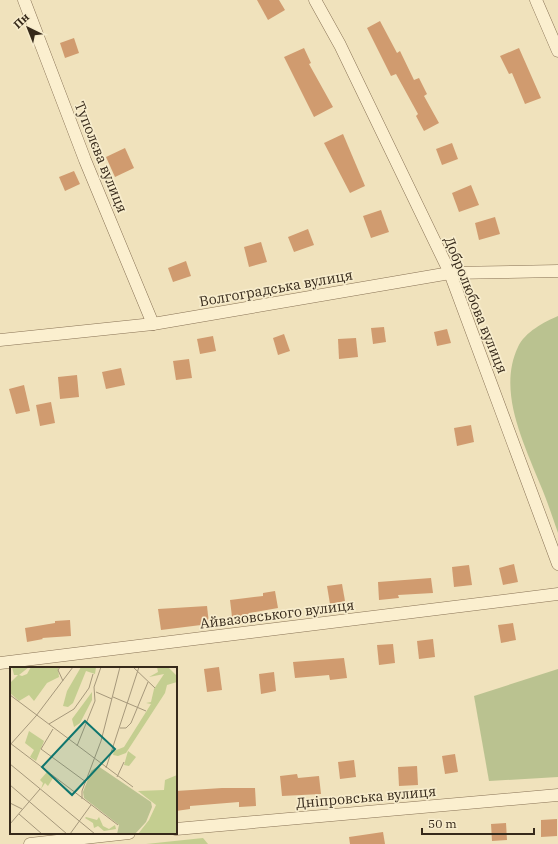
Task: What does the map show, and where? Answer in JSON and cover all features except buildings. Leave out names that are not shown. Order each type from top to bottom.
[{"type":"street","name":"Туполєва вулиця","points":[[24,0],[85,160],[153,324]]},
{"type":"street","name":"Добролюбова вулиця","points":[[315,0],[340,45],[450,274],[558,564]]},
{"type":"street","points":[[536,0],[558,51]]},
{"type":"street","name":"Волгоградська вулиця","points":[[0,340],[153,324],[450,274],[558,271]]},
{"type":"street","name":"Айвазовського вулиця","points":[[0,663],[558,594]]},
{"type":"street","name":"Дніпровська вулиця","points":[[177,828],[558,795]]},
{"type":"street","points":[[30,844],[120,834]]},
{"type":"green space","points":[[558,316],[558,533],[520,434],[515,417],[510,381],[512,364],[521,342],[535,328]]},
{"type":"green space","points":[[558,669],[558,777],[489,781],[474,696]]},
{"type":"green space","points":[[203,838],[208,844],[146,844]]}]
